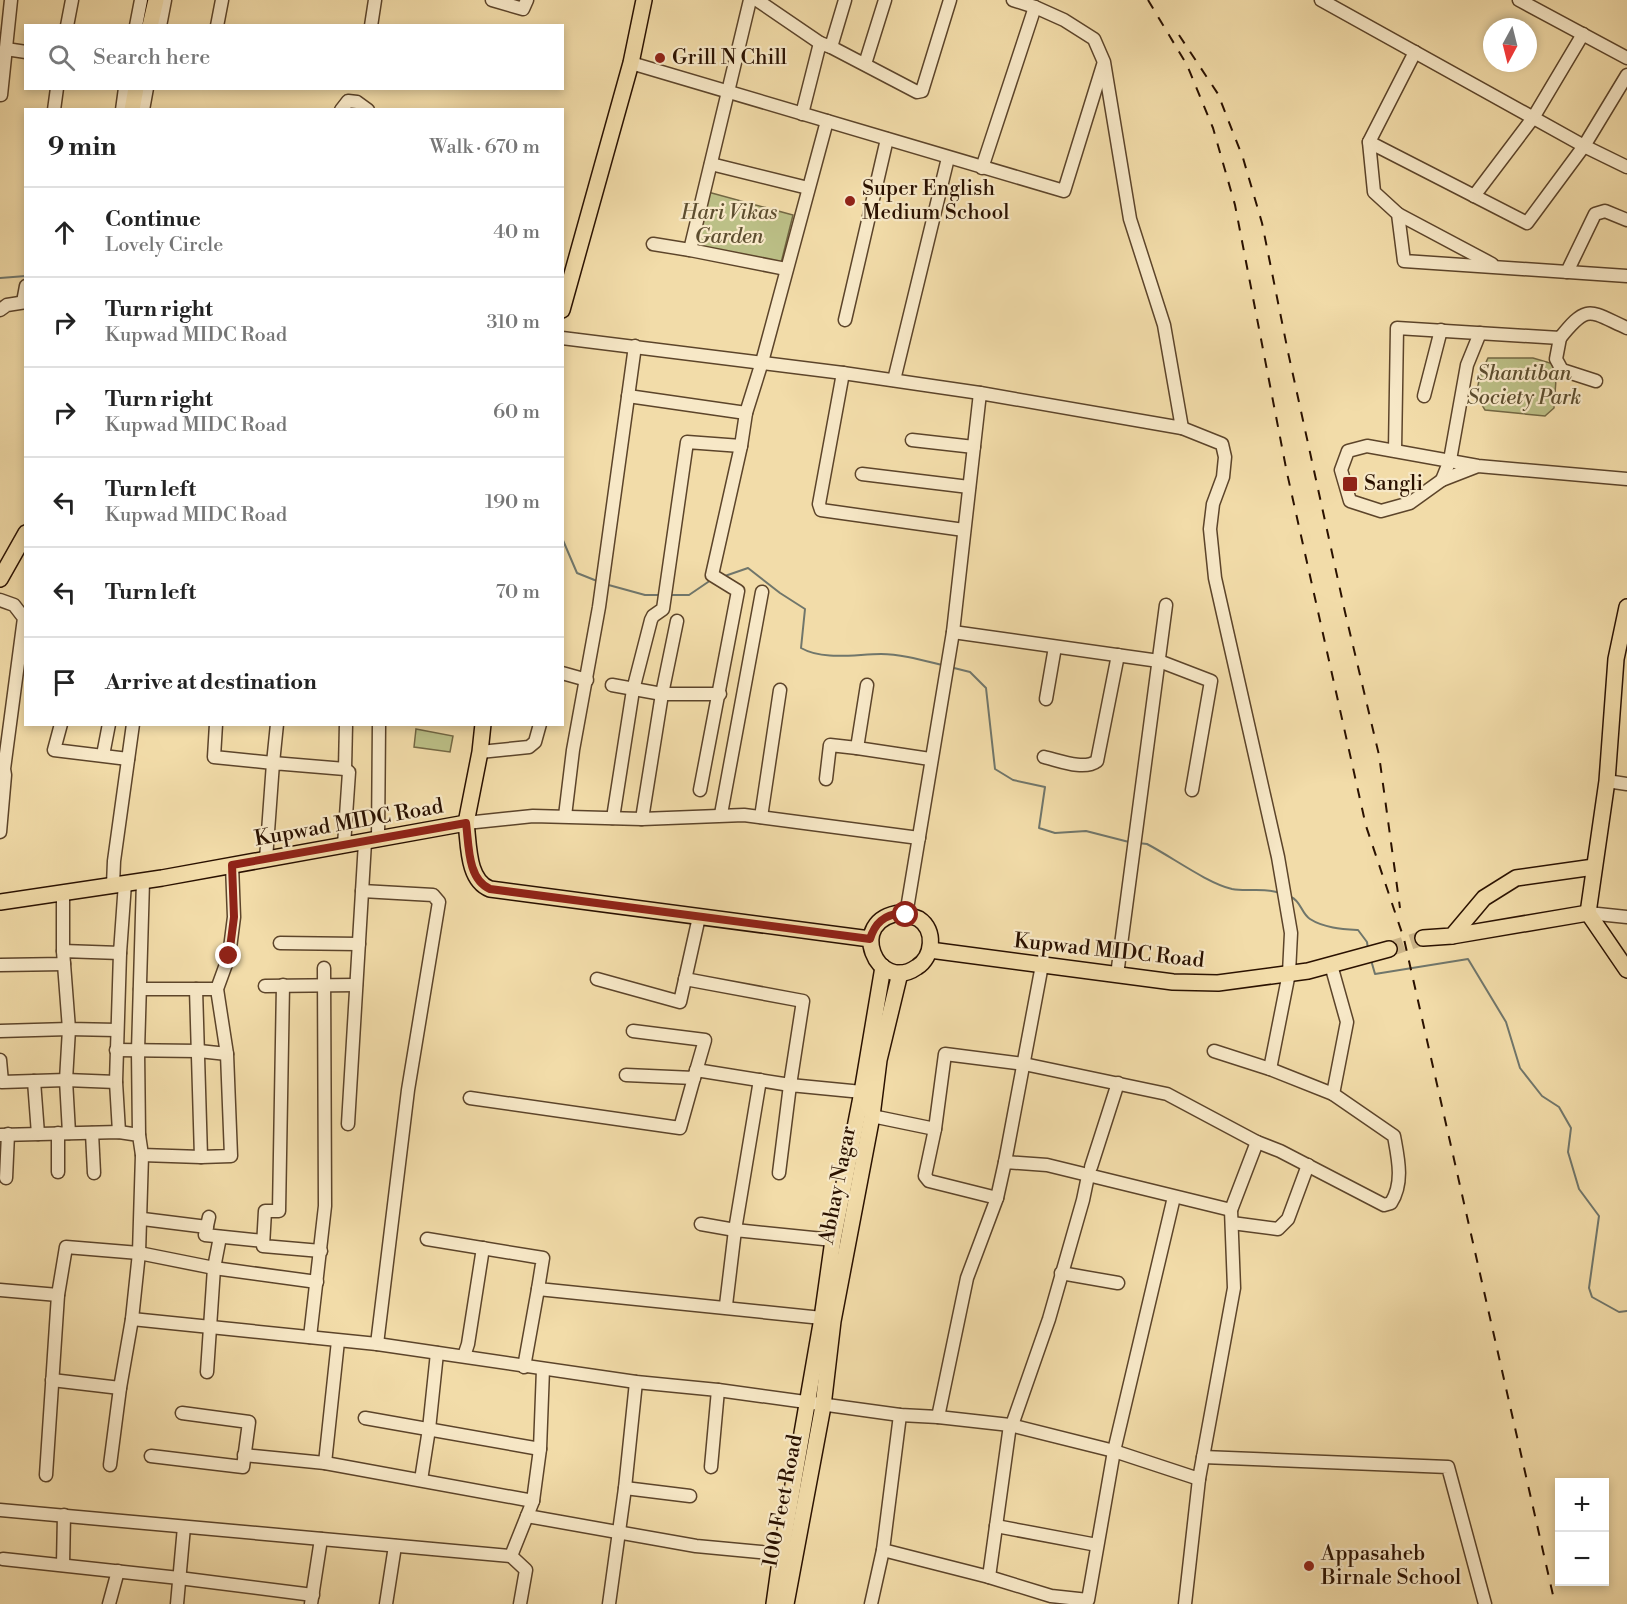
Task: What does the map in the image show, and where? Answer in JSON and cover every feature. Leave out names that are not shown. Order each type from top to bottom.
[{"type":"main road","points":[[150,24],[156,0]]},
{"type":"main road","points":[[564,303],[631,63],[644,0]]},
{"type":"main road","points":[[132,108],[136,90]]},
{"type":"main road","points":[[0,579],[24,537]]},
{"type":"main road","points":[[1627,607],[1607,781],[1588,913],[1627,970]]},
{"type":"main road","points":[[466,823],[483,726]]},
{"type":"main road","name":"Kupwad MIDC Road","points":[[0,902],[143,881],[466,823],[474,874],[483,886],[490,889],[870,939]]},
{"type":"main road","points":[[1452,936],[1484,898],[1516,878],[1594,867]]},
{"type":"main road","points":[[901,913],[918,918],[924,925],[929,932],[930,950],[921,965],[913,970],[900,973],[883,967],[874,957],[870,939],[878,923],[884,917],[901,913]]},
{"type":"main road","points":[[1423,938],[1452,936],[1588,913]]},
{"type":"main road","name":"Kupwad MIDC Road","points":[[930,950],[1173,982],[1218,983],[1331,965],[1389,949]]},
{"type":"main road","points":[[774,1604],[833,1240],[862,1092],[883,967]]},
{"type":"main road","name":"Abhay Nagar","points":[[823,1406],[833,1321],[872,1116],[879,1060],[900,973]]},
{"type":"main road","name":"100 Feet Road","points":[[786,1604],[823,1406]]},
{"type":"street","points":[[1,95],[11,0]]},
{"type":"street","points":[[68,24],[72,0]]},
{"type":"street","points":[[136,24],[140,0]]},
{"type":"street","points":[[160,24],[165,0]]},
{"type":"street","points":[[217,24],[222,0]]},
{"type":"street","points":[[371,24],[375,0]]},
{"type":"street","points":[[492,0],[523,9],[527,0]]},
{"type":"street","points":[[690,250],[750,0]]},
{"type":"street","points":[[757,0],[825,45],[917,92],[922,91],[950,0]]},
{"type":"street","points":[[802,114],[825,45],[845,0]]},
{"type":"street","points":[[865,64],[885,0]]},
{"type":"street","points":[[1013,0],[1064,20],[1094,39],[1104,62],[1130,219],[1164,326],[1182,428]]},
{"type":"street","points":[[1322,0],[1584,146],[1627,167]]},
{"type":"street","points":[[1519,0],[1627,58]]},
{"type":"street","points":[[982,168],[1035,7]]},
{"type":"street","points":[[1474,196],[1533,118],[1583,34]]},
{"type":"street","points":[[6,48],[24,52]]},
{"type":"street","points":[[1416,52],[1370,142],[1374,192],[1398,214],[1498,268]]},
{"type":"street","points":[[631,63],[1064,191],[1104,62]]},
{"type":"street","points":[[1370,142],[1527,223],[1584,146],[1627,75]]},
{"type":"street","points":[[54,108],[57,90]]},
{"type":"street","points":[[122,108],[125,90]]},
{"type":"street","points":[[143,108],[147,90]]},
{"type":"street","points":[[343,108],[348,101],[362,106],[360,90]]},
{"type":"street","points":[[700,790],[738,591],[712,575],[741,446],[746,413],[762,362],[826,122]]},
{"type":"street","points":[[845,320],[887,140]]},
{"type":"street","points":[[894,380],[948,158]]},
{"type":"street","points":[[711,164],[808,188]]},
{"type":"street","points":[[1567,272],[1595,214],[1605,210],[1627,220]]},
{"type":"street","points":[[1398,214],[1404,261],[1627,276]]},
{"type":"street","points":[[653,244],[786,269]]},
{"type":"street","points":[[0,310],[7,305],[24,302]]},
{"type":"street","points":[[1596,381],[1562,370],[1556,359],[1560,338],[1582,315],[1592,312],[1627,328]]},
{"type":"street","points":[[1395,450],[1397,328],[1560,338]]},
{"type":"street","points":[[1424,396],[1441,330]]},
{"type":"street","points":[[1442,480],[1450,460],[1467,365],[1480,333]]},
{"type":"street","points":[[564,338],[762,362],[980,393],[1182,428],[1222,444],[1225,457],[1224,477],[1213,504],[1210,529],[1215,578],[1278,857],[1291,933],[1289,973],[1270,1069]]},
{"type":"street","points":[[565,816],[573,750],[599,607],[635,346]]},
{"type":"street","points":[[843,373],[819,504],[821,510],[964,530]]},
{"type":"street","points":[[906,915],[930,759],[953,632],[980,393]]},
{"type":"street","points":[[628,396],[746,413]]},
{"type":"street","points":[[912,440],[974,447]]},
{"type":"street","points":[[614,818],[633,690],[651,620],[663,609],[687,442],[741,446]]},
{"type":"street","points":[[1478,466],[1442,480],[1410,503],[1381,511],[1350,501],[1341,470],[1348,451],[1367,446],[1478,466],[1627,479]]},
{"type":"street","points":[[862,474],[969,487]]},
{"type":"street","points":[[721,814],[762,592]]},
{"type":"street","points":[[0,600],[14,605],[24,618],[2,769],[5,775],[0,832]]},
{"type":"street","points":[[1117,975],[1166,604]]},
{"type":"street","points":[[642,819],[662,694],[677,621]]},
{"type":"street","points":[[953,632],[1159,661],[1211,681],[1192,790]]},
{"type":"street","points":[[1046,699],[1055,646]]},
{"type":"street","points":[[1044,757],[1083,765],[1093,764],[1096,761],[1102,744],[1118,655]]},
{"type":"street","points":[[564,674],[587,680]]},
{"type":"street","points":[[612,685],[662,694],[720,694]]},
{"type":"street","points":[[857,748],[867,685]]},
{"type":"street","points":[[761,817],[780,690]]},
{"type":"street","points":[[60,726],[54,750],[128,759]]},
{"type":"street","points":[[103,755],[109,726]]},
{"type":"street","points":[[119,1132],[116,1050],[120,953],[119,884],[114,861],[133,726]]},
{"type":"street","points":[[216,726],[214,757],[345,769],[349,772],[344,845]]},
{"type":"street","points":[[266,859],[277,726]]},
{"type":"street","points":[[345,769],[346,726]]},
{"type":"street","points":[[348,1124],[362,891],[371,841],[379,726]]},
{"type":"street","points":[[480,752],[529,747],[535,742],[539,726]]},
{"type":"street","points":[[826,779],[830,745],[930,759]]},
{"type":"street","points":[[1607,781],[1627,784]]},
{"type":"street","points":[[466,823],[532,816],[642,819],[721,814],[761,817],[919,838]]},
{"type":"street","points":[[142,1155],[231,1156],[227,1054],[217,989],[229,956],[234,917],[232,865]]},
{"type":"street","points":[[110,1465],[132,1319],[139,1253],[142,1155],[139,1135],[138,1051],[143,881]]},
{"type":"street","points":[[362,891],[433,895],[439,902],[408,1090],[377,1344]]},
{"type":"street","points":[[58,1172],[64,1133],[69,1029],[63,951],[63,893]]},
{"type":"street","points":[[1588,913],[1627,917]]},
{"type":"street","points":[[597,979],[680,1002],[699,917]]},
{"type":"street","points":[[280,943],[359,944]]},
{"type":"street","points":[[63,951],[120,953]]},
{"type":"street","points":[[0,965],[64,964]]},
{"type":"street","points":[[1331,965],[1347,1022],[1333,1094]]},
{"type":"street","points":[[938,1417],[967,1278],[997,1198],[1042,966]]},
{"type":"street","points":[[310,1337],[325,1206],[324,968]]},
{"type":"street","points":[[685,979],[802,1001],[779,1173]]},
{"type":"street","points":[[265,986],[283,984],[356,985]]},
{"type":"street","points":[[283,984],[279,1211],[266,1211],[263,1246],[321,1251]]},
{"type":"street","points":[[140,989],[217,989]]},
{"type":"street","points":[[196,989],[201,1157]]},
{"type":"street","points":[[0,1031],[117,1030]]},
{"type":"street","points":[[470,1098],[680,1128],[705,1040],[633,1031]]},
{"type":"street","points":[[116,1050],[199,1051],[227,1054]]},
{"type":"street","points":[[997,1198],[927,1180],[925,1176],[935,1129],[945,1054],[1024,1064],[1167,1094],[1257,1142],[1280,1151],[1384,1204],[1391,1203],[1395,1197],[1400,1168],[1394,1136],[1333,1094],[1270,1069],[1214,1051]]},
{"type":"street","points":[[0,1060],[2,1082],[66,1080],[116,1082]]},
{"type":"street","points":[[626,1075],[695,1074],[862,1092]]},
{"type":"street","points":[[726,1305],[735,1230],[760,1080]]},
{"type":"street","points":[[34,1081],[38,1134]]},
{"type":"street","points":[[989,1577],[1011,1425],[1037,1355],[1083,1200],[1089,1171],[1118,1083]]},
{"type":"street","points":[[872,1116],[935,1129]]},
{"type":"street","points":[[6,1178],[4,1135],[119,1132],[139,1135]]},
{"type":"street","points":[[92,1133],[94,1173]]},
{"type":"street","points":[[1185,1604],[1199,1479],[1234,1288],[1231,1210],[1257,1142]]},
{"type":"street","points":[[1005,1162],[1089,1171],[1174,1197],[1231,1210]]},
{"type":"street","points":[[1232,1223],[1278,1229],[1288,1220],[1308,1165]]},
{"type":"street","points":[[883,1550],[989,1577],[1051,1596],[1088,1600],[1114,1451],[1174,1197]]},
{"type":"street","points":[[143,1219],[208,1222],[205,1235],[263,1241]]},
{"type":"street","points":[[701,1224],[735,1230],[833,1240]]},
{"type":"street","points":[[207,1372],[214,1268],[220,1237]]},
{"type":"street","points":[[427,1239],[543,1258],[524,1367]]},
{"type":"street","points":[[46,1475],[58,1294],[66,1247],[139,1253],[214,1268],[317,1282]]},
{"type":"street","points":[[464,1356],[468,1344],[483,1248]]},
{"type":"street","points":[[1061,1273],[1118,1283]]},
{"type":"street","points":[[538,1289],[822,1318]]},
{"type":"street","points":[[0,1290],[58,1294]]},
{"type":"street","points":[[132,1319],[377,1344],[524,1367],[718,1390],[823,1406],[1011,1425],[1114,1451],[1199,1479]]},
{"type":"street","points":[[325,1463],[339,1341]]},
{"type":"street","points":[[421,1480],[437,1353]]},
{"type":"street","points":[[511,1556],[533,1501],[540,1449],[543,1369]]},
{"type":"street","points":[[52,1380],[120,1388]]},
{"type":"street","points":[[609,1604],[625,1488],[636,1382]]},
{"type":"street","points":[[711,1467],[718,1390]]},
{"type":"street","points":[[151,1456],[243,1467],[249,1422],[182,1413]]},
{"type":"street","points":[[871,1604],[883,1550],[900,1415]]},
{"type":"street","points":[[365,1418],[540,1449]]},
{"type":"street","points":[[244,1455],[325,1463],[533,1501]]},
{"type":"street","points":[[1203,1457],[1448,1467],[1485,1604]]},
{"type":"street","points":[[625,1488],[690,1496]]},
{"type":"street","points":[[0,1510],[511,1556],[526,1570],[520,1604]]},
{"type":"street","points":[[63,1565],[64,1515]]},
{"type":"street","points":[[527,1516],[696,1546],[781,1554]]},
{"type":"street","points":[[996,1526],[1097,1545]]},
{"type":"street","points":[[177,1604],[184,1527]]},
{"type":"street","points":[[3,1559],[179,1578],[312,1600],[321,1539]]},
{"type":"street","points":[[386,1604],[395,1546]]},
{"type":"street","points":[[109,1604],[118,1571]]},
{"type":"green space","name":"Hari Vikas Garden","points":[[708,192],[793,215],[781,263],[696,245]]},
{"type":"green space","name":"Shantiban Society Park","points":[[1488,358],[1533,358],[1557,365],[1554,408],[1545,416],[1485,410],[1479,397],[1478,384]]},
{"type":"green space","points":[[416,729],[453,736],[450,752],[414,747]]},
{"type":"waterway","points":[[0,278],[24,276]]},
{"type":"waterway","points":[[564,543],[577,573],[597,581]]},
{"type":"waterway","points":[[722,577],[748,568],[805,609],[801,648],[810,652],[830,656],[896,655],[942,665]]},
{"type":"waterway","points":[[670,595],[689,595],[711,580]]},
{"type":"waterway","points":[[605,584],[645,595],[661,595]]},
{"type":"waterway","points":[[950,667],[970,672],[986,688],[995,769],[1013,780],[1045,787],[1039,828],[1055,833],[1086,831],[1129,842]]},
{"type":"waterway","points":[[1138,843],[1147,844],[1222,886],[1238,890],[1268,890],[1280,893]]},
{"type":"waterway","points":[[1291,897],[1315,922],[1358,930],[1367,942],[1368,949]]},
{"type":"waterway","points":[[1371,960],[1375,974],[1468,959],[1506,1022],[1520,1068],[1542,1096],[1559,1107],[1571,1128],[1568,1152],[1579,1189],[1599,1216],[1589,1288],[1592,1297],[1619,1312],[1627,1311]]},
{"type":"tunnel","points":[[1389,949],[1423,938]]},
{"type":"railway","points":[[1148,0],[1187,65],[1213,128],[1235,205],[1287,473],[1366,826],[1404,939],[1555,1604]]},
{"type":"railway","points":[[1179,35],[1218,94],[1243,158],[1262,223],[1345,612],[1379,755],[1400,908]]},
{"type":"place","name":"Grill N Chill","points":[[660,58]]},
{"type":"place","name":"Super English Medium School","points":[[850,201]]},
{"type":"place","name":"Sangli","points":[[1350,484]]},
{"type":"place","name":"Appasaheb Birnale School","points":[[1309,1566]]},
{"type":"route","points":[[229,956],[234,917],[232,865],[466,823],[474,874],[483,886],[490,889],[870,939],[873,930],[884,917],[901,913],[906,915]]}]
